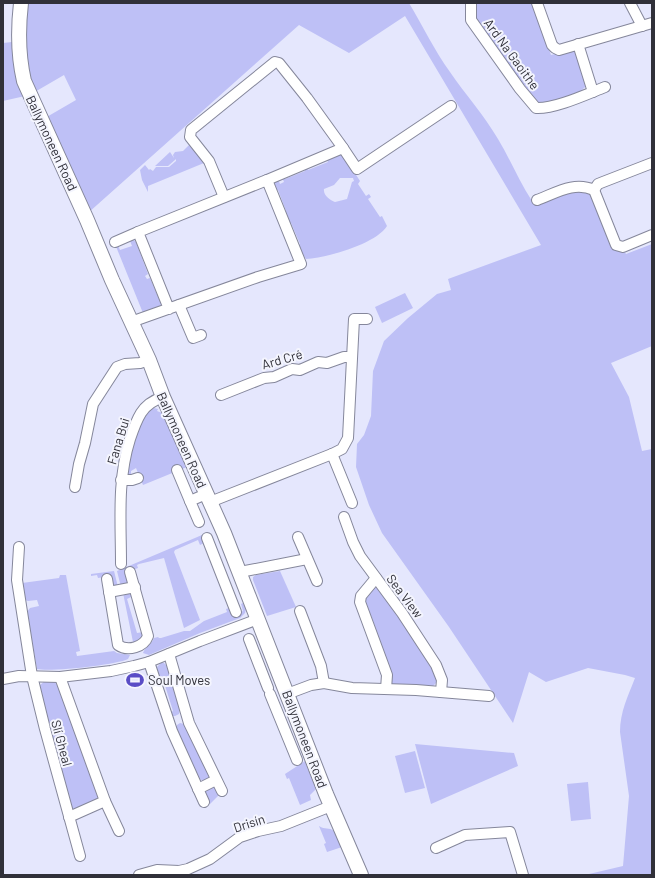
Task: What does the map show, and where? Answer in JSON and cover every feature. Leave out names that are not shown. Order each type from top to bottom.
[{"type":"street","name":"Ballymoneen Road","points":[[21,3],[19,44],[21,68],[24,81],[149,360],[163,397],[238,568],[331,806],[361,875]]},
{"type":"street","name":"Ard Na Gaoithe","points":[[471,3],[472,20],[520,89],[536,108],[549,106],[605,87]]},
{"type":"street","points":[[537,3],[552,44],[554,48],[559,50],[647,25],[630,3]]},
{"type":"street","points":[[578,44],[593,92]]},
{"type":"street","points":[[224,197],[209,161],[190,137],[191,130],[275,62],[279,63],[302,92],[357,169],[451,106]]},
{"type":"street","points":[[115,242],[343,148]]},
{"type":"street","points":[[594,190],[598,184],[652,163]]},
{"type":"street","points":[[131,322],[226,290],[258,277],[301,264],[267,180]]},
{"type":"street","points":[[537,200],[573,186],[585,187],[594,190],[616,245],[623,247],[652,235]]},
{"type":"street","points":[[138,232],[169,309]]},
{"type":"street","points":[[179,305],[192,338],[201,335]]},
{"type":"street","points":[[190,501],[208,498],[332,454],[342,449],[348,438],[354,319],[367,320]]},
{"type":"street","name":"Ard Cré","points":[[221,395],[264,378],[274,377],[292,369],[300,370],[318,362],[327,363],[344,357],[352,357]]},
{"type":"street","points":[[75,487],[92,404],[117,367],[125,364],[140,363],[149,360]]},
{"type":"street","name":"Fana Bui","points":[[121,564],[121,480],[126,454],[138,418],[149,404],[163,397]]},
{"type":"street","points":[[332,454],[350,500],[359,492]]},
{"type":"street","points":[[177,470],[198,522]]},
{"type":"street","name":"Fana Bui","points":[[121,480],[132,480],[138,478]]},
{"type":"street","name":"Sea View","points":[[344,517],[358,553],[402,613],[436,665],[442,680],[441,692]]},
{"type":"street","points":[[298,537],[317,581]]},
{"type":"street","points":[[207,538],[236,612]]},
{"type":"street","name":"Slí Gheal","points":[[19,547],[17,580],[32,676],[44,729],[80,856]]},
{"type":"street","points":[[220,571],[307,559]]},
{"type":"street","points":[[107,579],[118,645],[123,648],[135,648],[144,642],[148,636],[130,572]]},
{"type":"street","points":[[376,578],[361,596],[360,602],[386,675],[386,689]]},
{"type":"street","points":[[109,592],[134,587]]},
{"type":"street","points":[[300,611],[321,666],[324,683]]},
{"type":"street","points":[[3,679],[19,676],[60,677],[111,671],[139,665],[258,619]]},
{"type":"street","points":[[249,639],[297,760]]},
{"type":"street","points":[[135,648],[139,665]]},
{"type":"street","points":[[169,654],[186,716],[222,791]]},
{"type":"street","points":[[149,662],[169,723],[204,802]]},
{"type":"street","points":[[262,673],[277,667]]},
{"type":"street","name":"Slí Gheal","points":[[60,677],[105,800],[119,831]]},
{"type":"street","points":[[287,694],[311,685],[324,683],[352,688],[489,696]]},
{"type":"street","points":[[169,723],[186,716]]},
{"type":"street","points":[[285,728],[298,723]]},
{"type":"street","points":[[198,789],[216,780]]},
{"type":"street","points":[[69,817],[105,800]]},
{"type":"street","name":"Drisín","points":[[139,875],[157,870],[180,873],[210,859],[240,837],[281,826],[331,806]]},
{"type":"street","points":[[436,848],[465,835],[510,832],[522,875]]},
{"type":"shaded area","points":[[25,3],[409,3],[444,64],[493,130],[532,201],[536,204],[571,192],[585,192],[591,195],[616,250],[621,252],[624,251],[626,254],[652,244],[652,346],[611,363],[629,397],[642,451],[652,449],[652,875],[589,875],[623,866],[629,796],[620,725],[625,704],[635,678],[588,668],[546,682],[529,672],[513,723],[449,627],[382,533],[369,505],[356,467],[357,444],[364,435],[371,416],[373,371],[384,341],[408,318],[437,294],[451,290],[448,279],[541,245],[405,16],[349,53],[299,25],[88,213],[45,118],[76,100],[64,75],[33,93],[26,77]]},
{"type":"shaded area","points":[[475,3],[532,3],[551,55],[571,50],[575,51],[578,56],[586,86],[580,92],[543,104],[537,102],[481,27],[475,15]]},
{"type":"shaded area","points":[[12,42],[25,96],[3,101],[3,43]]},
{"type":"shaded area","points":[[189,145],[204,163],[148,186],[148,192],[142,180],[140,170],[145,165],[149,170],[150,169],[153,171],[156,167],[169,167],[176,161],[176,159],[168,166],[155,166],[170,152],[174,158],[173,155],[175,152],[183,151]]},
{"type":"shaded area","points":[[341,154],[345,158],[360,181],[358,184],[366,196],[369,194],[371,197],[368,199],[380,217],[382,216],[387,226],[373,239],[350,249],[326,256],[306,259],[297,246],[300,244],[291,223],[288,224],[284,213],[286,211],[278,190],[275,191],[273,183],[278,179],[280,184],[284,182],[282,177],[285,179],[305,171],[304,168],[307,168],[308,170],[328,162],[326,158]],"holes":[[[340,178],[353,178],[354,181],[352,182],[347,199],[335,202],[329,199],[326,195],[324,189],[334,185]]]},
{"type":"shaded area","points":[[134,240],[148,274],[145,276],[147,279],[150,278],[161,304],[160,306],[143,313],[115,244],[117,243],[120,250],[132,246],[130,241]]},
{"type":"shaded area","points":[[405,293],[413,308],[382,323],[375,307]]},
{"type":"shaded area","points":[[154,408],[158,409],[157,411],[162,413],[187,467],[143,485],[136,468],[131,471],[131,477],[127,476],[127,463],[140,423],[148,411]]},
{"type":"shaded area","points":[[202,535],[204,543],[200,545],[198,540],[175,550],[174,552],[200,620],[184,628],[164,558],[137,565],[138,568],[127,572],[129,583],[121,587],[117,571]]},
{"type":"shaded area","points":[[114,571],[118,587],[113,588],[110,576],[98,578],[97,575],[91,576],[91,574]]},
{"type":"shaded area","points":[[280,571],[296,607],[267,616],[253,577],[256,575]]},
{"type":"shaded area","points":[[60,575],[66,575],[80,651],[76,652],[77,656],[114,651],[117,653],[130,655],[128,659],[111,664],[55,670],[37,669],[27,612],[30,608],[39,606],[37,600],[25,600],[22,583],[59,578]]},
{"type":"shaded area","points":[[374,588],[379,588],[431,662],[437,678],[436,683],[433,686],[390,684],[392,679],[391,674],[372,618],[364,600]]},
{"type":"shaded area","points":[[131,592],[133,596],[127,599],[137,633],[143,632],[143,639],[133,642],[123,593]]},
{"type":"shaded area","points":[[243,603],[246,609],[245,613],[240,618],[149,655],[143,653],[154,638],[161,638],[184,631],[190,631],[204,621],[227,612],[226,609],[229,608],[236,615],[243,611],[241,604]]},
{"type":"shaded area","points":[[161,663],[164,663],[168,667],[180,709],[179,714],[175,716],[170,713],[173,711],[162,676],[158,677],[157,667]]},
{"type":"shaded area","points":[[46,680],[54,681],[58,686],[98,798],[97,800],[74,809],[71,807],[39,686]]},
{"type":"shaded area","points":[[180,723],[186,726],[209,779],[204,781],[199,779],[176,728]]},
{"type":"shaded area","points":[[415,744],[514,753],[518,766],[431,804]]},
{"type":"shaded area","points":[[415,751],[425,788],[405,793],[395,756]]},
{"type":"shaded area","points":[[305,761],[316,789],[310,795],[311,800],[300,805],[289,778],[287,779],[285,774]]},
{"type":"shaded area","points":[[588,782],[591,819],[571,821],[567,784]]},
{"type":"shaded area","points":[[212,787],[215,787],[219,795],[210,804],[205,792]]},
{"type":"shaded area","points":[[319,826],[334,831],[342,847],[327,852],[324,844],[326,843]]},
{"type":"place","name":"Soul Moves","points":[[135,680]]}]
